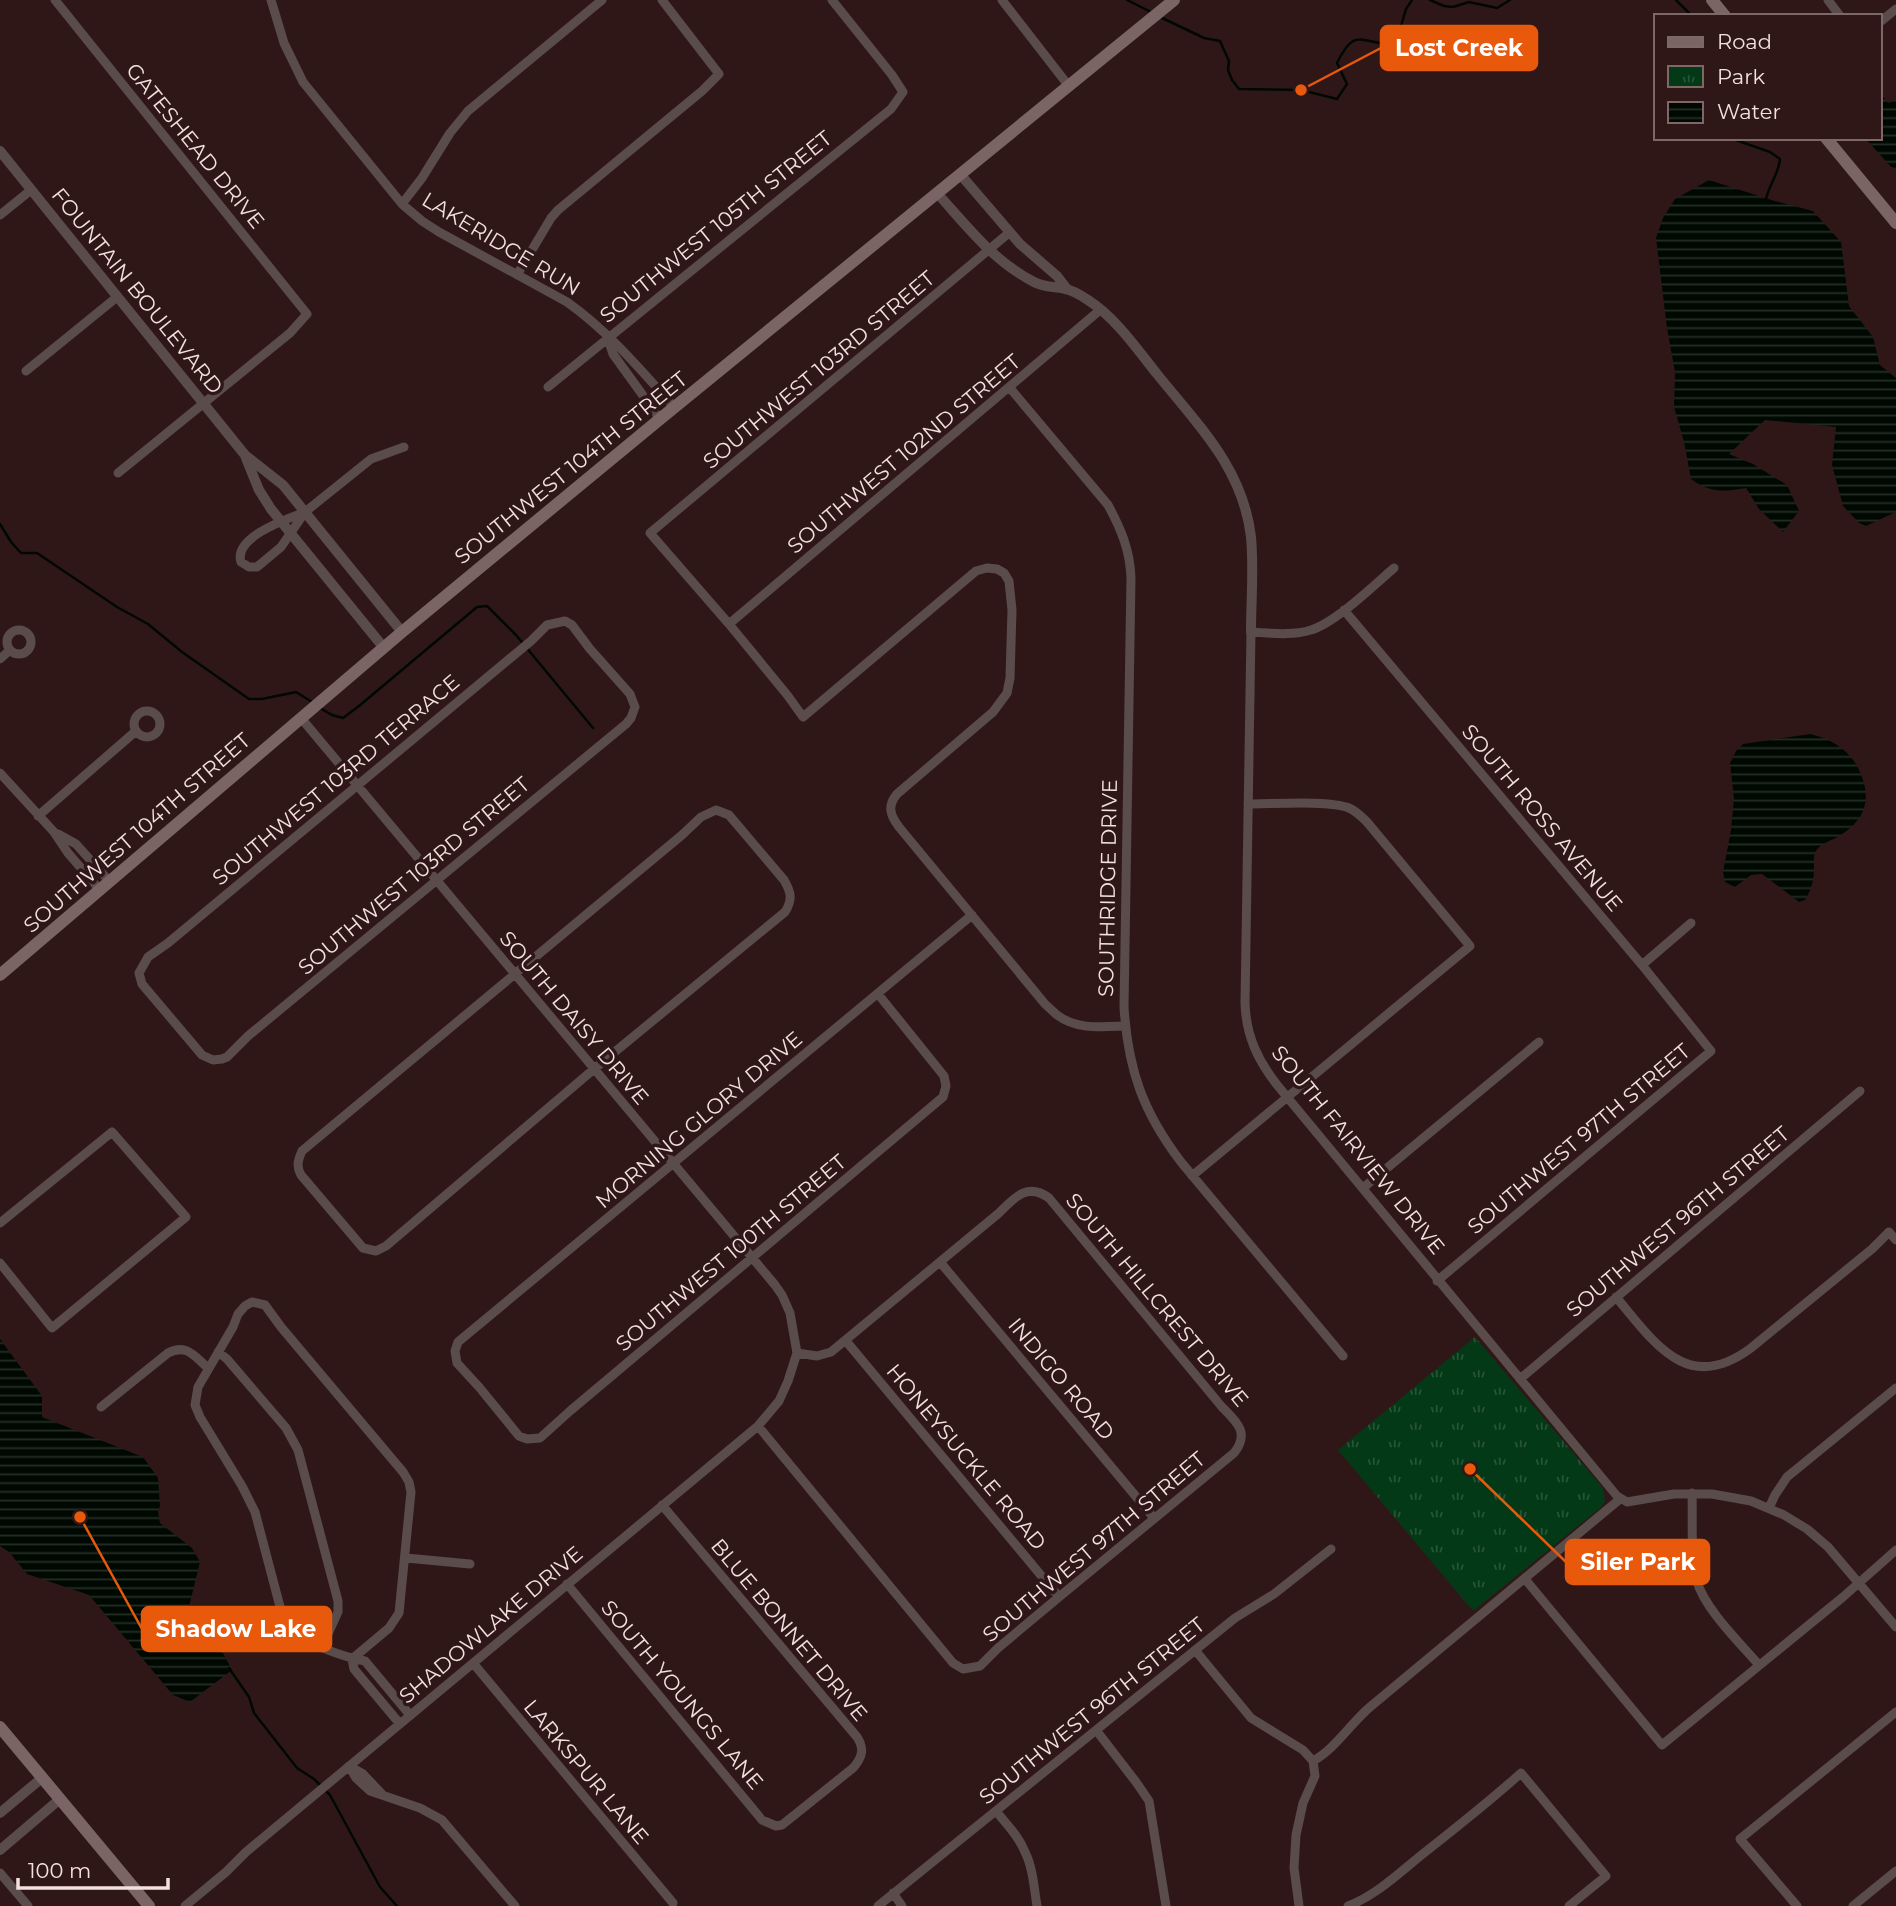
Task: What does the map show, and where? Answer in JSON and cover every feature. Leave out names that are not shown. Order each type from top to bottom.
[{"type":"main road","points":[[1712,0],[1723,14]]},
{"type":"main road","name":"SOUTHWEST 104TH STREET","points":[[0,975],[402,632],[1169,4]]},
{"type":"main road","points":[[1828,140],[1896,223]]},
{"type":"main road","points":[[0,1727],[149,1906]]},
{"type":"street","name":"GATESHEAD DRIVE","points":[[55,0],[307,314],[290,333],[203,404]]},
{"type":"street","name":"LAKERIDGE RUN","points":[[271,0],[281,35],[303,82],[402,204],[439,232],[582,313],[620,346],[674,407]]},
{"type":"street","points":[[402,204],[468,111],[602,0]]},
{"type":"street","points":[[517,275],[558,210],[719,74],[662,0]]},
{"type":"street","name":"SOUTHWEST 105TH STREET","points":[[548,387],[891,109],[903,92],[832,0]]},
{"type":"street","points":[[1002,0],[1068,85]]},
{"type":"street","points":[[1882,20],[1896,9]]},
{"type":"street","name":"FOUNTAIN BOULEVARD","points":[[0,151],[245,455],[283,485],[402,632]]},
{"type":"street","name":"SOUTH FAIRVIEW DRIVE","points":[[960,174],[1010,232],[1040,263],[1057,276],[1066,289]]},
{"type":"street","points":[[0,215],[31,190]]},
{"type":"street","name":"SOUTH FAIRVIEW DRIVE","points":[[937,193],[975,238],[1006,265],[1034,282],[1050,288],[1066,289],[1090,301],[1100,310],[1121,331],[1207,435],[1230,470],[1244,506],[1250,534],[1245,1003],[1247,1024],[1256,1053],[1269,1075],[1437,1281],[1620,1499]]},
{"type":"street","name":"SOUTHWEST 103RD STREET","points":[[729,624],[650,533],[1010,232]]},
{"type":"street","points":[[26,371],[117,298]]},
{"type":"street","name":"SOUTHWEST 102ND STREET","points":[[729,624],[1100,310]]},
{"type":"street","name":"LAKERIDGE RUN","points":[[608,338],[613,354],[660,419]]},
{"type":"street","name":"SOUTHRIDGE DRIVE","points":[[1010,388],[1108,506],[1119,524],[1128,554],[1130,578],[1125,1026],[1131,1064],[1144,1101],[1162,1136],[1192,1176],[1343,1356]]},
{"type":"street","points":[[118,472],[203,404]]},
{"type":"street","points":[[305,512],[262,531],[246,544],[239,554],[241,562],[249,568],[257,567],[282,547],[305,512],[371,459],[404,447]]},
{"type":"street","name":"FOUNTAIN BOULEVARD","points":[[245,455],[263,498],[384,648]]},
{"type":"street","points":[[729,624],[803,717],[970,577],[982,569],[990,568],[1004,573],[1009,581],[1012,610],[1007,693],[993,712],[897,794],[893,799],[890,814],[1045,1003],[1064,1021],[1096,1028],[1125,1026]]},
{"type":"street","points":[[1251,632],[1302,632],[1326,623],[1394,568]]},
{"type":"street","name":"SOUTH ROSS AVENUE","points":[[1344,610],[1711,1051]]},
{"type":"street","name":"SOUTHWEST 103RD TERRACE","points":[[213,1060],[196,1050],[143,986],[139,973],[148,957],[530,642],[547,625],[565,621],[572,625],[630,694],[634,712]]},
{"type":"street","points":[[0,659],[10,650]]},
{"type":"street","name":"SOUTHWEST 103RD STREET","points":[[213,1060],[227,1057],[626,724],[634,712]]},
{"type":"street","name":"SOUTH DAISY DRIVE","points":[[306,714],[358,785],[436,880],[775,1285],[787,1304],[797,1353]]},
{"type":"street","points":[[38,816],[136,731]]},
{"type":"street","points":[[0,773],[54,832],[68,853],[105,886]]},
{"type":"street","points":[[1192,1176],[1470,946],[1367,822],[1353,810],[1326,804],[1248,804]]},
{"type":"street","points":[[720,810],[735,821],[784,880],[791,896],[789,905],[782,915],[594,1069],[386,1246],[376,1251],[369,1251],[358,1243],[301,1175],[298,1167],[297,1162],[302,1151],[701,817],[720,810]]},
{"type":"street","name":"MORNING GLORY DRIVE","points":[[532,1439],[515,1433],[480,1387],[460,1367],[455,1354],[460,1340],[972,915]]},
{"type":"street","points":[[1642,965],[1692,923]]},
{"type":"street","name":"SOUTHWEST 100TH STREET","points":[[532,1439],[545,1434],[943,1097],[946,1086],[944,1076],[878,994]]},
{"type":"street","points":[[1363,1188],[1539,1042]]},
{"type":"street","name":"SOUTHWEST 97TH STREET","points":[[1437,1281],[1711,1051]]},
{"type":"street","name":"SOUTHWEST 96TH STREET","points":[[1520,1379],[1860,1091]]},
{"type":"street","points":[[0,1223],[112,1132],[186,1217],[52,1328],[0,1263]]},
{"type":"street","name":"SOUTH HILLCREST DRIVE","points":[[940,1262],[1026,1191],[1035,1191],[1049,1198],[1235,1420],[1242,1434],[1241,1440]]},
{"type":"street","points":[[1616,1297],[1667,1354],[1680,1361],[1703,1367],[1719,1365],[1735,1359],[1751,1348],[1889,1232],[1896,1240]]},
{"type":"street","points":[[797,1353],[817,1356],[826,1354],[846,1341],[940,1262]]},
{"type":"street","name":"INDIGO ROAD","points":[[940,1262],[1154,1518]]},
{"type":"street","points":[[352,1659],[397,1619],[401,1606],[411,1492],[407,1478],[281,1327],[268,1307],[252,1302],[241,1309],[208,1368],[198,1388],[195,1405],[204,1426],[252,1504],[285,1623],[295,1634],[322,1647],[352,1659],[365,1661],[410,1716]]},
{"type":"street","name":"HONEYSUCKLE ROAD","points":[[846,1341],[1059,1597]]},
{"type":"street","points":[[101,1408],[177,1348],[186,1350],[208,1368]]},
{"type":"street","points":[[218,1352],[228,1359],[286,1428],[298,1450],[338,1601],[338,1612],[322,1647]]},
{"type":"street","name":"SHADOWLAKE DRIVE","points":[[185,1906],[246,1852],[758,1426],[779,1401],[797,1353]]},
{"type":"street","points":[[1769,1508],[1784,1480],[1896,1388]]},
{"type":"street","name":"SOUTHWEST 97TH STREET","points":[[758,1426],[953,1663],[963,1669],[980,1666],[998,1648],[1234,1453],[1241,1440]]},
{"type":"street","points":[[1692,1493],[1694,1561],[1699,1587],[1710,1607],[1759,1665]]},
{"type":"street","points":[[1313,1761],[1328,1752],[1370,1707],[1620,1499],[1628,1502],[1660,1495],[1712,1494],[1769,1508],[1796,1521],[1816,1536],[1896,1627]]},
{"type":"street","name":"BLUE BONNET DRIVE","points":[[662,1506],[860,1741],[861,1757],[853,1768],[787,1822],[772,1825]]},
{"type":"street","name":"SOUTHWEST 96TH STREET","points":[[878,1906],[1195,1650],[1246,1610],[1274,1594],[1331,1549]]},
{"type":"street","points":[[1525,1579],[1662,1745],[1843,1597],[1896,1550]]},
{"type":"street","points":[[406,1558],[470,1564]]},
{"type":"street","name":"SOUTH YOUNGS LANE","points":[[567,1584],[759,1816],[772,1825]]},
{"type":"street","points":[[1195,1650],[1251,1718],[1303,1750],[1313,1761],[1315,1776],[1303,1803],[1296,1835],[1294,1868],[1298,1906]]},
{"type":"street","points":[[352,1659],[354,1669],[400,1724]]},
{"type":"street","name":"LARKSPUR LANE","points":[[473,1663],[673,1903]]},
{"type":"street","points":[[1797,1906],[1740,1839],[1896,1712]]},
{"type":"street","points":[[1096,1730],[1149,1801],[1166,1906]]},
{"type":"street","points":[[349,1766],[356,1778],[370,1791],[420,1808],[442,1820],[515,1906]]},
{"type":"street","points":[[1348,1906],[1378,1890],[1521,1773],[1606,1876],[1569,1906]]},
{"type":"street","points":[[0,1813],[42,1778]]},
{"type":"street","points":[[0,1850],[60,1799]]},
{"type":"street","points":[[996,1811],[1026,1852],[1037,1906]]},
{"type":"street","points":[[1853,1906],[1896,1871]]},
{"type":"street","points":[[0,1873],[28,1906]]},
{"type":"street","points":[[893,1894],[902,1906]]},
{"type":"green space","points":[[1475,1337],[1603,1488],[1605,1501],[1600,1508],[1473,1611],[1338,1450]]},
{"type":"water","points":[[1882,96],[1888,103],[1896,100],[1896,168],[1891,167],[1867,140],[1882,140]]},
{"type":"water","points":[[1709,180],[1813,211],[1841,242],[1849,306],[1873,337],[1880,365],[1896,378],[1896,512],[1866,526],[1859,523],[1843,506],[1832,465],[1836,427],[1765,420],[1729,454],[1753,464],[1787,485],[1799,511],[1783,532],[1759,509],[1746,488],[1717,490],[1691,479],[1674,407],[1675,372],[1656,238],[1663,218],[1675,199]]},
{"type":"water","points":[[1810,734],[1837,745],[1857,766],[1866,797],[1861,815],[1847,831],[1816,850],[1813,881],[1805,900],[1799,902],[1762,874],[1751,875],[1735,887],[1725,882],[1723,872],[1734,799],[1730,763],[1736,751],[1743,744]]},
{"type":"water","points":[[0,1339],[42,1396],[42,1417],[143,1457],[158,1478],[160,1523],[192,1548],[200,1562],[186,1619],[212,1647],[223,1653],[232,1670],[190,1702],[173,1695],[89,1595],[27,1574],[9,1552],[0,1546]]},
{"type":"waterway","points":[[1127,0],[1151,12]]},
{"type":"waterway","points":[[1160,17],[1204,38],[1220,41],[1229,61],[1228,70],[1239,89],[1301,90],[1337,99],[1347,84],[1337,63],[1350,43],[1356,40],[1396,43],[1406,9],[1412,0]]},
{"type":"waterway","points":[[1430,0],[1444,6],[1453,7],[1469,2],[1497,8],[1510,0]]},
{"type":"waterway","points":[[1676,0],[1690,14]]},
{"type":"waterway","points":[[1736,140],[1770,152],[1780,159],[1766,199]]},
{"type":"waterway","points":[[0,524],[21,553],[37,553],[117,607],[148,624],[182,652],[249,699],[296,692],[312,702]]},
{"type":"waterway","points":[[320,708],[343,718],[477,607],[487,606],[516,635],[593,728]]},
{"type":"waterway","points":[[212,1647],[234,1635],[281,1622]]},
{"type":"waterway","points":[[229,1668],[249,1697],[254,1713],[297,1768],[320,1785]]},
{"type":"waterway","points":[[325,1790],[380,1887],[397,1906]]},
{"type":"place","name":"Lost Creek","points":[[1301,90]]},
{"type":"place","name":"Siler Park","points":[[1470,1469]]},
{"type":"place","name":"Shadow Lake","points":[[80,1517]]}]
